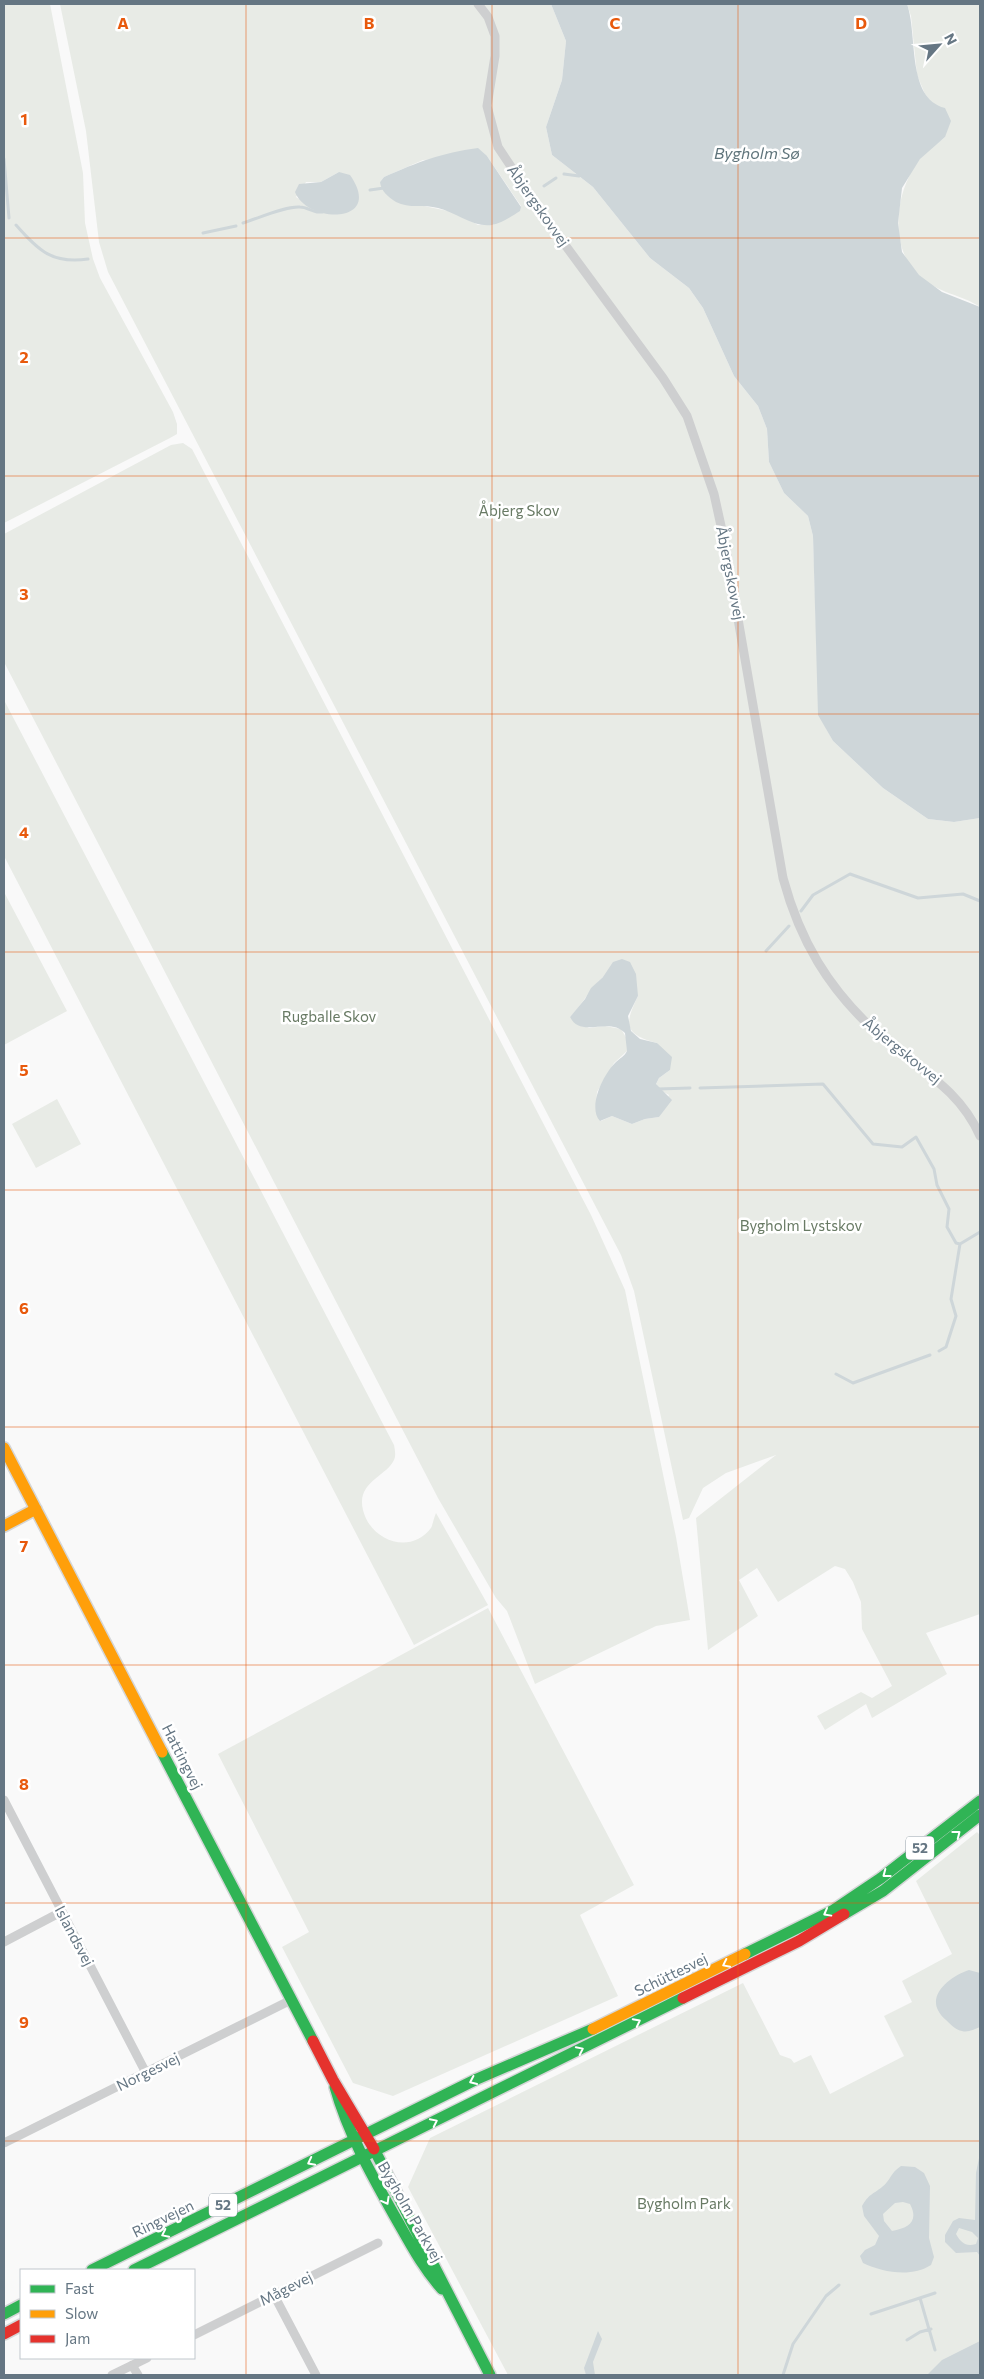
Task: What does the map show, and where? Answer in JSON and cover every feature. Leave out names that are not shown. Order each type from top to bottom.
[{"type":"main road","name":"Hattingvej","points":[[4,1448],[333,2080],[348,2099],[367,2133]]},
{"type":"main road","points":[[4,1526],[36,1509]]},
{"type":"main road","name":"Schüttesvej","points":[[354,2140],[477,2079],[596,2028],[832,1910],[881,1878],[980,1801]]},
{"type":"main road","name":"Schüttesvej","points":[[376,2151],[837,1920],[883,1892],[980,1815]]},
{"type":"main road","name":"Hattingvej","points":[[333,2080],[337,2098],[354,2140]]},
{"type":"main road","name":"Bygholm Parkvej","points":[[367,2133],[436,2267],[446,2293],[490,2375]]},
{"type":"main road","name":"Bygholm Parkvej","points":[[354,2140],[362,2158],[426,2272],[446,2293]]},
{"type":"main road","name":"Ringvejen","points":[[94,2269],[354,2140]]},
{"type":"main road","name":"52","points":[[136,2269],[376,2151]]},
{"type":"main road","points":[[4,2314],[20,2306]]},
{"type":"main road","points":[[4,2334],[20,2326]]},
{"type":"street","name":"Åbjergskovvej","points":[[478,4],[488,17],[495,36],[495,56],[487,106],[498,147],[546,219],[663,378],[687,416],[714,494],[726,544],[783,878],[792,912],[806,944],[828,977],[856,1013],[877,1033],[943,1084],[955,1096],[980,1136]]},
{"type":"street","name":"Islandsvej","points":[[4,1800],[146,2073]]},
{"type":"street","points":[[4,1942],[61,1912]]},
{"type":"street","name":"Norgesvej","points":[[4,2143],[292,2000]]},
{"type":"street","name":"Mågevej","points":[[195,2334],[378,2243]]},
{"type":"street","points":[[274,2295],[316,2375]]},
{"type":"street","points":[[112,2375],[145,2359]]},
{"type":"street","points":[[132,2365],[138,2375]]},
{"type":"green space","points":[[4,4],[50,4],[83,173],[85,223],[93,259],[100,278],[173,412],[177,424],[177,434],[4,523]]},
{"type":"green space","points":[[60,4],[551,4],[566,41],[562,80],[546,127],[552,155],[593,187],[650,258],[689,288],[703,308],[734,376],[758,406],[767,429],[769,462],[784,493],[808,516],[813,536],[819,715],[833,741],[883,788],[928,819],[954,822],[980,818],[980,1614],[926,1633],[947,1674],[872,1718],[866,1704],[825,1730],[817,1716],[861,1692],[872,1698],[892,1686],[862,1629],[861,1602],[853,1582],[845,1569],[835,1566],[778,1602],[757,1568],[739,1580],[758,1616],[708,1650],[696,1518],[776,1455],[726,1473],[703,1488],[689,1518],[683,1520],[634,1291],[621,1255],[108,272],[99,242],[86,131]],"holes":[[[487,156],[521,206],[493,225],[478,225],[453,212],[424,206],[380,182],[384,177],[423,160]],[[339,172],[312,208],[296,197],[306,182],[321,182]],[[603,977],[638,996],[630,1014],[630,1027],[638,1036],[657,1043],[670,1070],[659,1078],[656,1084],[658,1089],[669,1095],[659,1117],[645,1119],[632,1124],[612,1116],[601,1121],[596,1106],[597,1092],[614,1063],[627,1051],[627,1039],[621,1029],[605,1026],[589,1028],[570,1017]]]},
{"type":"green space","points":[[907,4],[980,4],[980,307],[934,287],[919,276],[909,264],[899,235],[900,203],[911,173],[922,157],[945,137],[934,105],[925,94],[917,75],[911,16]]},
{"type":"green space","name":"Rugballe Skov","points":[[183,443],[192,449],[591,1215],[625,1290],[676,1537],[690,1620],[656,1626],[535,1684],[507,1611],[496,1598],[438,1498],[4,662],[4,534],[171,445]]},
{"type":"green space","points":[[4,700],[394,1445],[394,1460],[385,1471],[373,1480],[364,1493],[362,1500],[363,1510],[367,1521],[382,1536],[402,1543],[422,1536],[431,1528],[436,1513],[488,1605],[414,1645],[4,856]]},
{"type":"green space","points":[[4,892],[67,1011],[4,1045]]},
{"type":"green space","points":[[57,1099],[81,1144],[36,1168],[12,1124]]},
{"type":"green space","points":[[488,1608],[634,1885],[580,1915],[618,1996],[393,2096],[353,2083],[282,1947],[309,1932],[218,1754]]},
{"type":"green space","name":"Bygholm Park","points":[[977,1832],[980,1835],[980,2375],[508,2375],[408,2187],[430,2138],[743,1983],[780,2055],[791,2059],[794,2063],[811,2055],[830,2094],[904,2056],[884,2016],[912,2002],[902,1981],[952,1954],[916,1881]]},
{"type":"water","name":"Bygholm Sø","points":[[551,4],[907,4],[915,64],[919,79],[924,92],[933,102],[945,108],[951,121],[945,137],[920,159],[902,188],[898,223],[902,252],[919,275],[942,292],[980,307],[980,818],[954,822],[928,819],[883,788],[833,741],[818,715],[813,536],[808,516],[784,493],[769,462],[767,429],[758,406],[734,376],[703,308],[689,288],[650,258],[593,187],[552,155],[546,127],[562,80],[566,41]]},
{"type":"water","points":[[478,148],[487,156],[521,207],[520,211],[499,223],[492,225],[478,224],[438,208],[401,204],[390,198],[382,188],[380,182],[384,177],[396,172],[441,155]]},
{"type":"water","points":[[339,172],[350,175],[358,191],[358,203],[351,211],[340,214],[327,214],[314,210],[302,203],[295,192],[299,184],[321,182]]},
{"type":"water","points":[[622,959],[630,962],[636,974],[638,996],[628,1016],[631,1031],[640,1039],[657,1043],[672,1057],[670,1070],[659,1078],[656,1084],[672,1100],[659,1117],[645,1119],[632,1124],[612,1116],[600,1121],[596,1115],[595,1107],[602,1082],[611,1067],[627,1051],[625,1033],[611,1026],[581,1026],[570,1017],[613,962]]},
{"type":"water","points":[[969,1970],[980,1973],[980,2027],[964,2031],[955,2028],[948,2022],[939,2012],[936,2004],[940,1990],[946,1983]]},
{"type":"water","points":[[980,2153],[980,2256],[977,2252],[956,2253],[945,2242],[945,2235],[953,2221],[959,2218],[975,2220],[976,2173]],"holes":[[[959,2228],[972,2232],[978,2238],[976,2244],[972,2245],[964,2244],[956,2234]]]},
{"type":"water","points":[[901,2166],[915,2167],[924,2173],[930,2186],[929,2238],[934,2257],[931,2265],[915,2271],[897,2272],[879,2269],[863,2263],[860,2256],[865,2250],[875,2245],[879,2236],[864,2216],[862,2206],[869,2197],[885,2184]],"holes":[[[903,2202],[910,2204],[913,2210],[911,2223],[908,2226],[892,2231],[884,2221],[883,2214],[895,2203]]]},
{"type":"water","points":[[598,2331],[602,2339],[593,2362],[595,2375],[586,2375],[584,2368]]},
{"type":"water","points":[[980,2341],[980,2375],[927,2375],[942,2360]]},
{"type":"waterway","points":[[4,159],[9,218]]},
{"type":"waterway","points":[[564,174],[579,176]]},
{"type":"waterway","points":[[544,186],[556,178]]},
{"type":"waterway","points":[[370,190],[384,188]]},
{"type":"waterway","points":[[243,223],[294,207],[303,207],[318,212],[325,211]]},
{"type":"waterway","points":[[16,225],[39,249],[47,254],[65,259],[88,259]]},
{"type":"waterway","points":[[203,233],[236,226]]},
{"type":"waterway","points":[[801,911],[813,895],[850,874],[918,898],[963,894],[980,901]]},
{"type":"waterway","points":[[766,951],[789,926]]},
{"type":"waterway","points":[[700,1088],[823,1084],[873,1144],[902,1147],[916,1137],[934,1169],[937,1185],[949,1209],[947,1227],[956,1243],[960,1244],[980,1232]]},
{"type":"waterway","points":[[658,1089],[690,1088]]},
{"type":"waterway","points":[[939,1351],[946,1347],[956,1316],[951,1299],[960,1244]]},
{"type":"waterway","points":[[836,1374],[853,1383],[930,1355]]},
{"type":"waterway","points":[[783,2375],[793,2344],[826,2296],[839,2285]]},
{"type":"waterway","points":[[871,2314],[935,2293]]},
{"type":"waterway","points":[[920,2298],[935,2350]]},
{"type":"waterway","points":[[907,2340],[920,2332],[931,2329]]},
{"type":"traffic: fast","points":[[162,1752],[313,2041]]},
{"type":"traffic: fast","points":[[745,1954],[832,1911],[881,1878],[980,1801]]},
{"type":"traffic: fast","points":[[844,1914],[883,1891],[980,1815]]},
{"type":"traffic: fast","points":[[136,2269],[683,1998]]},
{"type":"traffic: fast","points":[[94,2269],[477,2079],[593,2029]]},
{"type":"traffic: fast","points":[[335,2087],[353,2137],[385,2200],[416,2254],[442,2289]]},
{"type":"traffic: fast","points":[[374,2149],[490,2375]]},
{"type":"traffic: fast","points":[[4,2314],[20,2306]]},
{"type":"traffic: slow","points":[[4,1448],[162,1752]]},
{"type":"traffic: slow","points":[[4,1526],[36,1509]]},
{"type":"traffic: slow","points":[[593,2029],[745,1954]]},
{"type":"traffic: jam","points":[[683,1998],[799,1941],[844,1914]]},
{"type":"traffic: jam","points":[[313,2041],[333,2080],[374,2149]]},
{"type":"traffic: jam","points":[[4,2334],[20,2326]]},
{"type":"park label","name":"Åbjerg Skov","points":[[519,511]]},
{"type":"park label","name":"Bygholm Lystskov","points":[[801,1226]]}]
